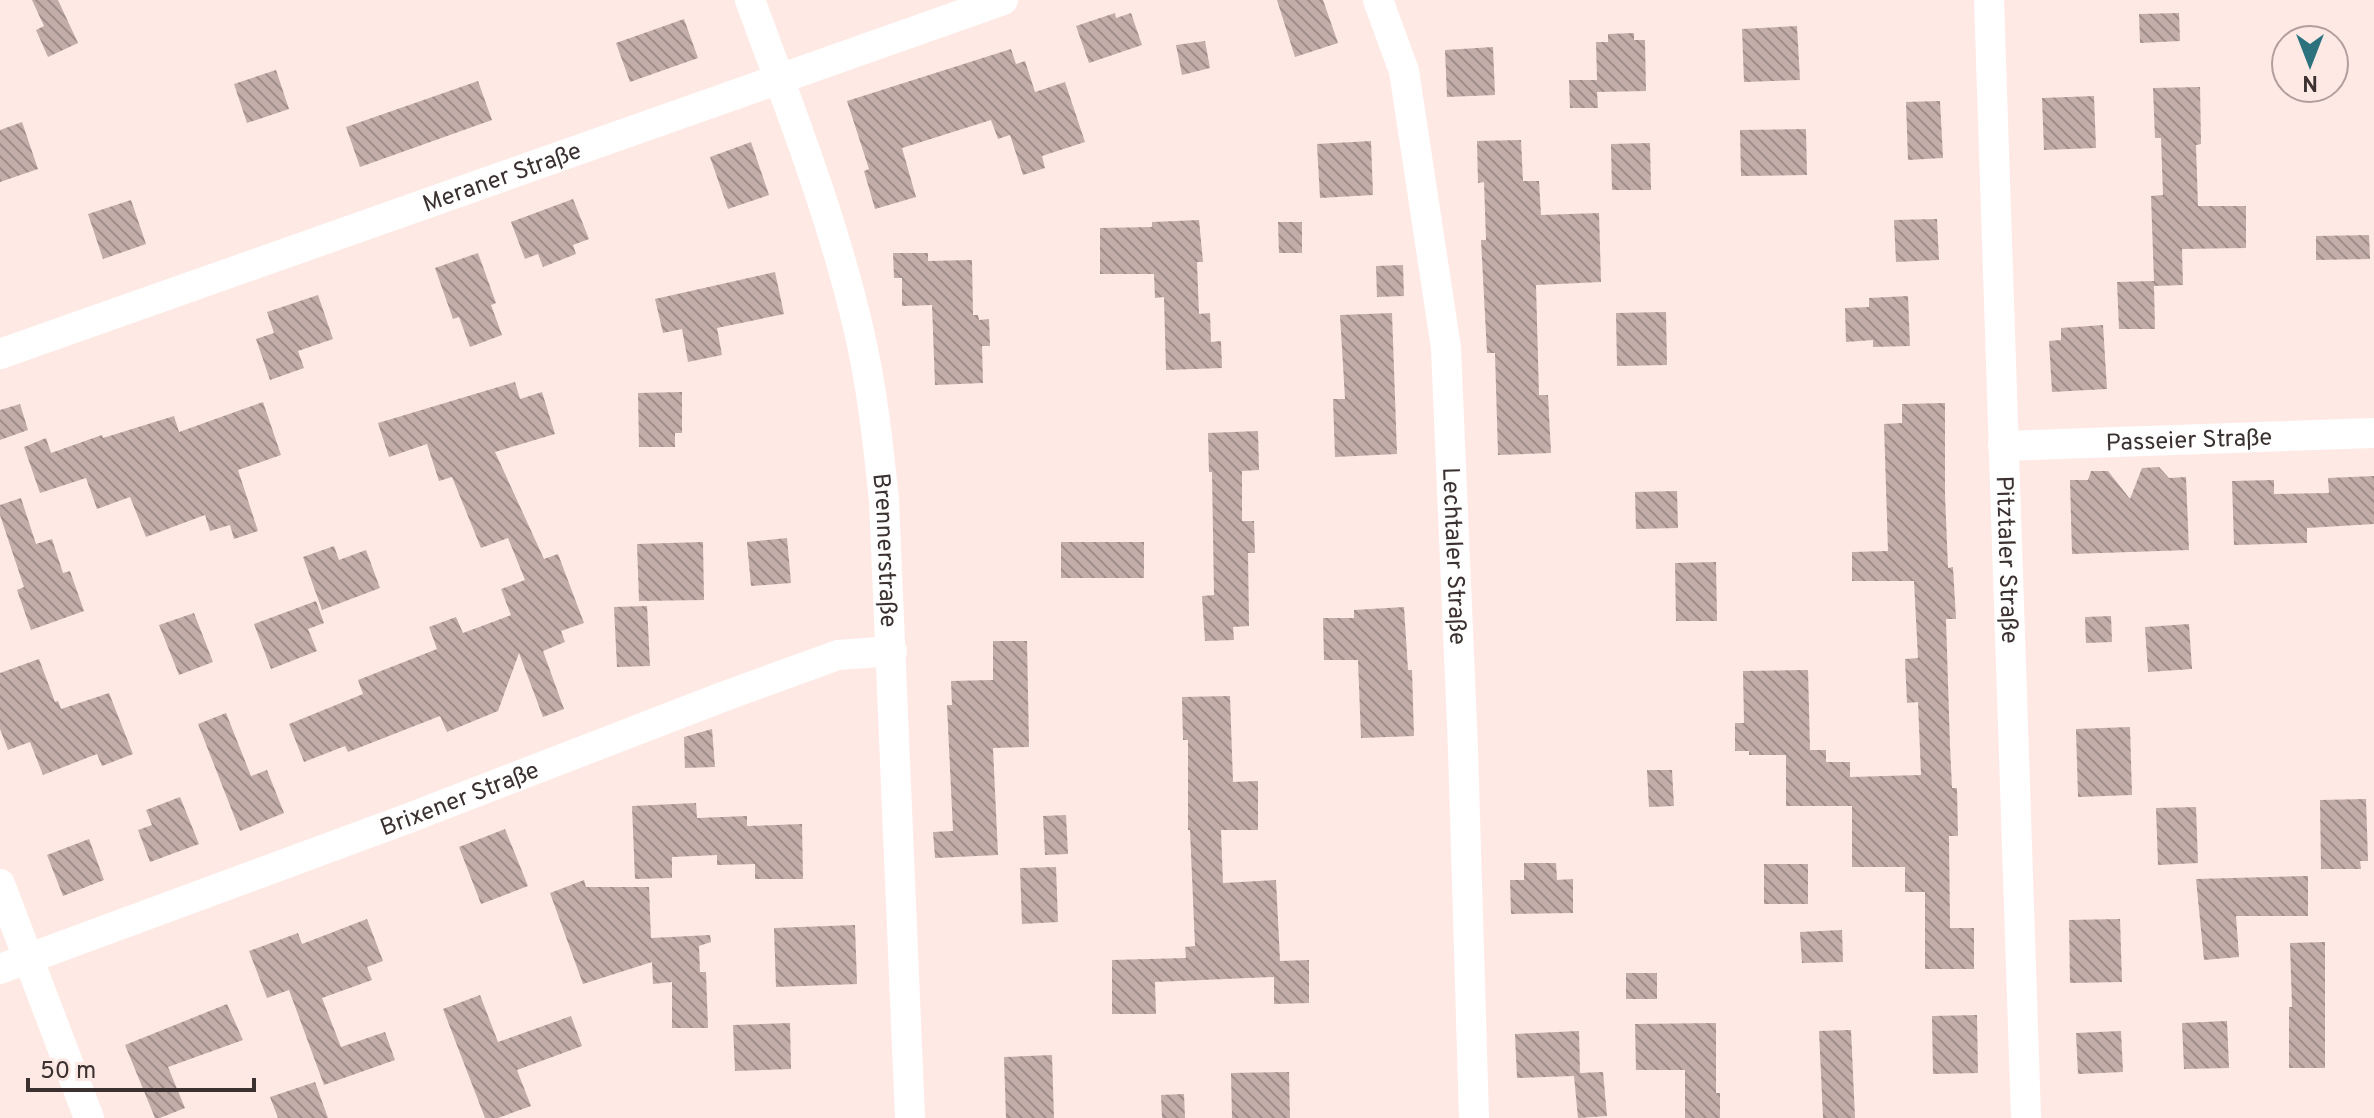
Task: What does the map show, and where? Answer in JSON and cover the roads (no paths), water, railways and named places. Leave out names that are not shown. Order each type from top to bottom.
[{"type":"street","name":"Brennerstraße","points":[[750,0],[829,223],[856,317],[869,378],[884,500],[910,1118]]},
{"type":"street","name":"Meraner Straße","points":[[0,354],[1003,0]]},
{"type":"street","name":"Lechtaler Straße","points":[[1378,0],[1404,71],[1446,348],[1463,749],[1474,1118]]},
{"type":"street","name":"Pitztaler Straße","points":[[1989,0],[2026,1118]]},
{"type":"street","name":"Passeier Straße","points":[[2003,446],[2374,433]]},
{"type":"street","name":"Brixener Straße","points":[[14,964],[838,655],[892,651]]},
{"type":"street","points":[[0,884],[14,964],[89,1118]]}]
